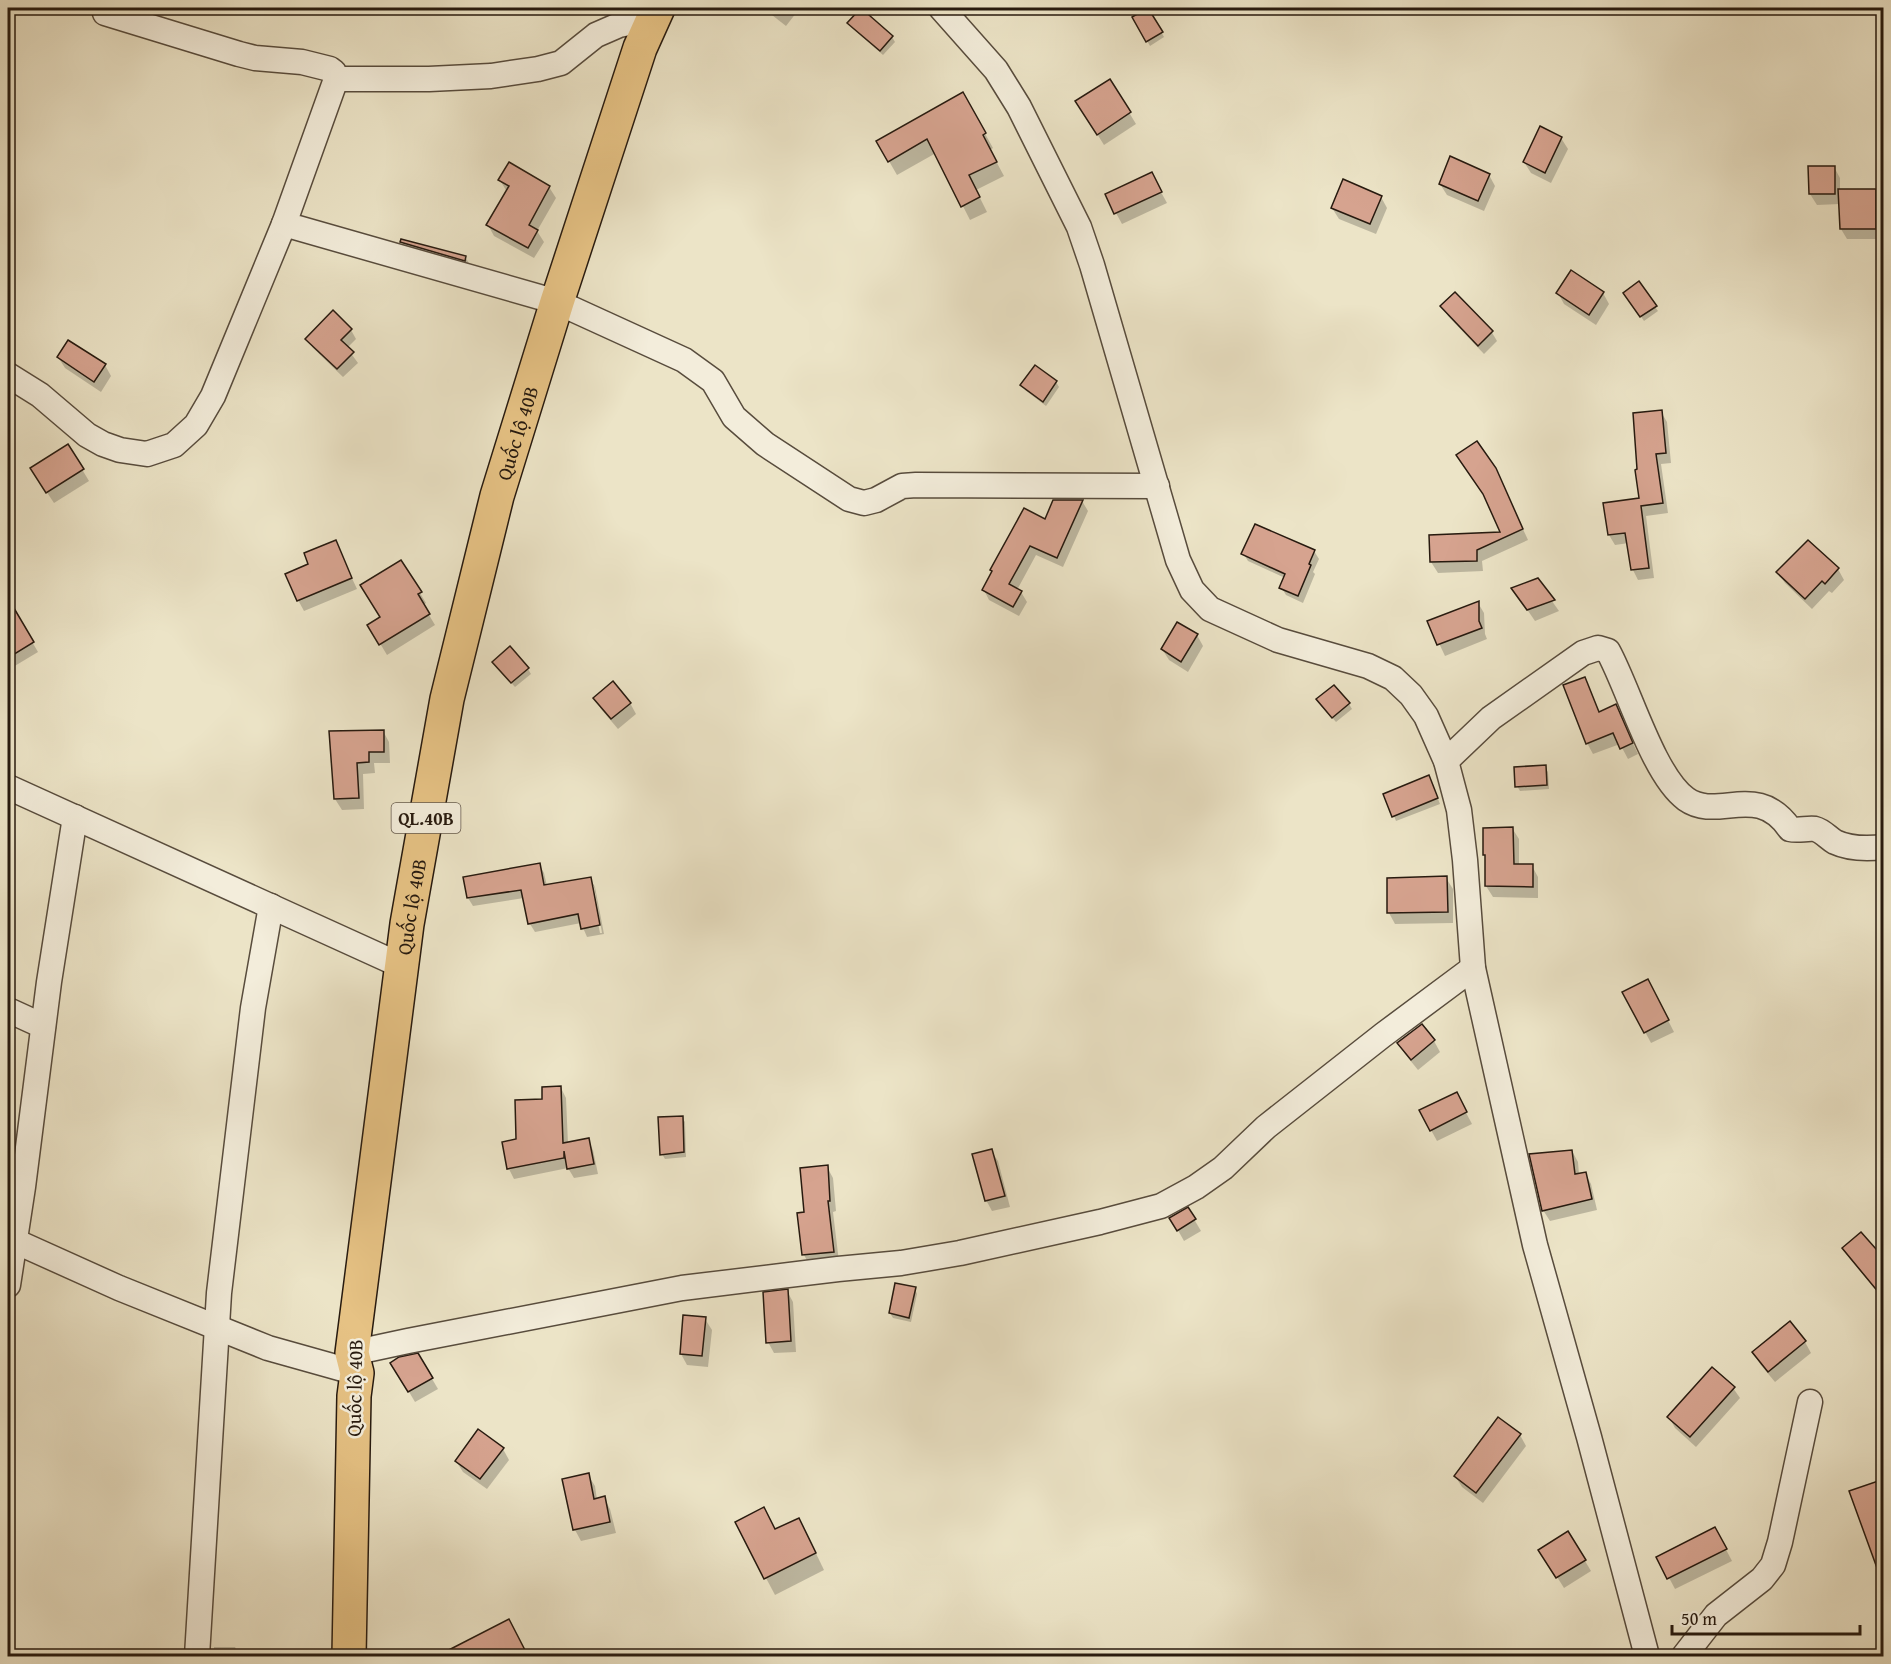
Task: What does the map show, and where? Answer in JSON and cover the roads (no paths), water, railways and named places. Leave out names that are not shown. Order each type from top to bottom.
[{"type":"highway","name":"Quốc lộ 40B","points":[[349,1656],[354,1363],[407,924],[447,699],[497,496],[557,302],[640,48],[656,13]]},
{"type":"street","points":[[941,8],[996,70],[1019,107],[1079,227],[1178,560],[1192,590],[1210,609],[1278,640],[1368,666],[1393,678],[1411,695],[1426,716],[1446,762],[1459,810],[1473,968],[1535,1245],[1647,1656]]},
{"type":"street","points":[[8,375],[40,395],[87,435],[103,444],[120,450],[147,454],[174,445],[196,425],[213,396],[284,224],[336,79],[334,72],[330,69],[302,62],[239,54],[105,13]]},
{"type":"street","points":[[336,79],[429,80],[491,76],[538,69],[561,63],[596,35],[656,13]]},
{"type":"street","points":[[284,224],[557,302],[684,360],[713,381],[734,417],[765,444],[849,500],[864,503],[876,500],[902,486],[916,485],[1157,486]]},
{"type":"street","points":[[1446,762],[1491,718],[1583,653],[1598,648],[1608,651],[1654,755],[1672,783],[1688,801],[1714,806],[1752,804],[1782,817],[1790,829],[1799,831],[1814,829],[1848,846],[1867,849],[1884,847]]},
{"type":"street","points":[[8,787],[402,966]]},
{"type":"street","points":[[8,1285],[11,1240],[23,1187],[43,1026],[75,817]]},
{"type":"street","points":[[197,1656],[219,1293],[253,1008],[271,906]]},
{"type":"street","points":[[11,1240],[119,1288],[268,1348],[354,1363],[408,1341],[682,1288],[960,1254],[1161,1206],[1196,1187],[1223,1168],[1266,1127],[1473,968]]},
{"type":"street","points":[[8,1010],[43,1026]]},
{"type":"street","points":[[1684,1656],[1716,1615],[1762,1579],[1773,1565],[1810,1402]]}]
